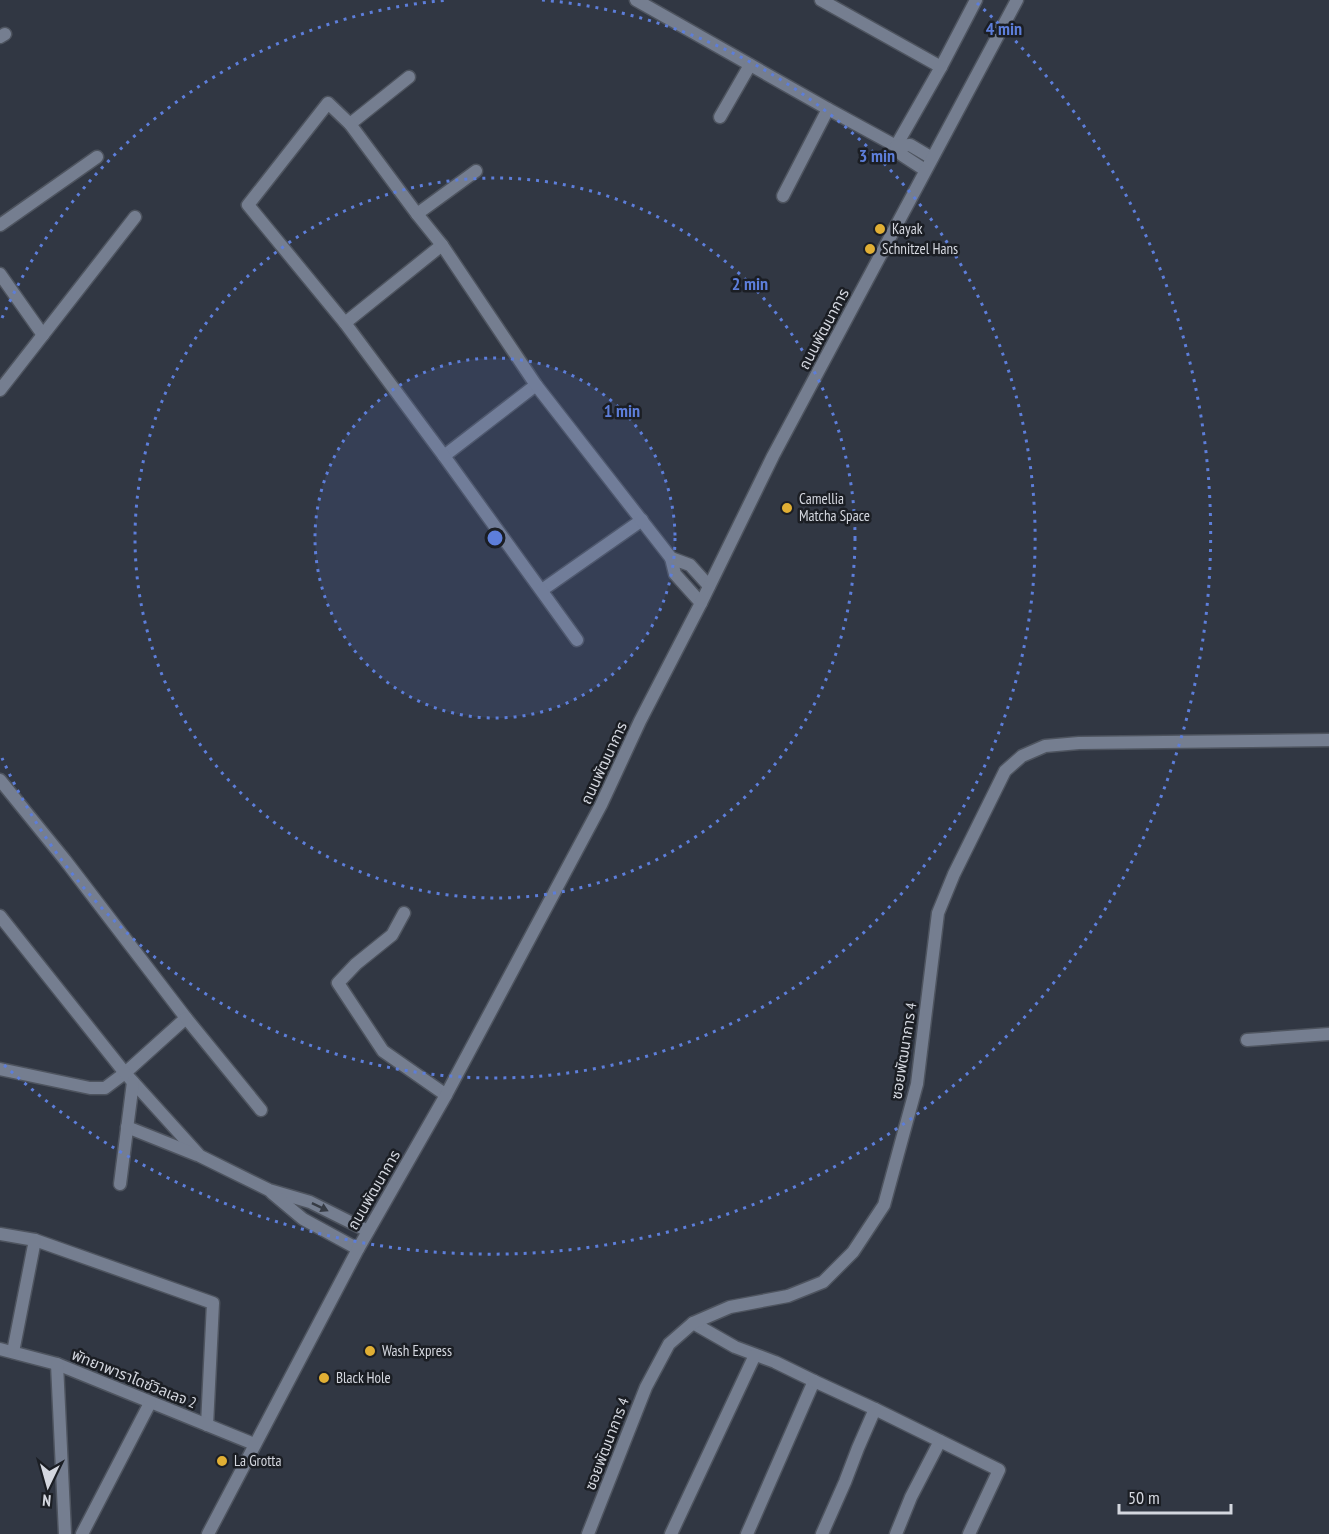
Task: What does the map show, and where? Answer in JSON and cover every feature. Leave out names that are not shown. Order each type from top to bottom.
[{"type":"street","points":[[636,0],[896,146],[902,155],[925,171]]},
{"type":"street","points":[[821,0],[941,67]]},
{"type":"street","points":[[896,146],[976,0]]},
{"type":"street","name":"ถนนพัฒนาการ","points":[[208,1534],[358,1249],[446,1095],[601,805],[640,721],[773,456],[1017,0]]},
{"type":"street","points":[[720,117],[750,65]]},
{"type":"street","points":[[350,124],[409,77]]},
{"type":"street","points":[[577,640],[345,323],[248,206],[328,103],[350,124],[441,245],[536,385],[671,558],[675,574],[701,603]]},
{"type":"street","points":[[783,196],[828,109]]},
{"type":"street","points":[[896,146],[910,145],[932,158]]},
{"type":"street","points":[[0,225],[97,157]]},
{"type":"street","points":[[417,214],[476,171]]},
{"type":"street","points":[[0,390],[135,217]]},
{"type":"street","points":[[345,323],[441,245]]},
{"type":"street","points":[[1,278],[43,335]]},
{"type":"street","points":[[444,456],[536,385]]},
{"type":"street","points":[[542,591],[642,520]]},
{"type":"street","points":[[671,558],[690,565],[709,586]]},
{"type":"street","name":"ซอยพัฒนาการ 4","points":[[588,1534],[646,1387],[669,1344],[693,1323],[730,1307],[788,1296],[824,1282],[854,1252],[884,1205],[917,1084],[938,913],[954,874],[1005,771],[1022,756],[1045,746],[1329,740]]},
{"type":"street","points":[[0,780],[261,1110]]},
{"type":"street","points":[[404,913],[392,935],[356,964],[338,983],[383,1051],[446,1095]]},
{"type":"street","points":[[0,916],[129,1077],[201,1156]]},
{"type":"street","points":[[0,1069],[90,1088],[105,1088],[129,1077],[186,1018]]},
{"type":"street","points":[[1247,1040],[1329,1034]]},
{"type":"street","points":[[120,1184],[127,1127],[129,1077]]},
{"type":"street","points":[[127,1127],[201,1156],[269,1190],[310,1202],[368,1231]]},
{"type":"street","points":[[269,1190],[303,1219],[358,1249]]},
{"type":"street","points":[[0,1234],[35,1240],[213,1303],[207,1425]]},
{"type":"street","points":[[14,1352],[35,1240]]},
{"type":"street","points":[[693,1323],[735,1347],[875,1409],[999,1470],[969,1534]]},
{"type":"street","name":"พัทยาพาราไดซ์วิลเลจ 2","points":[[0,1349],[57,1364],[254,1444]]},
{"type":"street","points":[[671,1534],[755,1354]]},
{"type":"street","points":[[57,1364],[65,1534]]},
{"type":"street","points":[[747,1534],[814,1381]]},
{"type":"street","points":[[82,1534],[150,1403]]},
{"type":"street","points":[[822,1534],[875,1409]]},
{"type":"street","points":[[896,1534],[911,1497],[940,1441]]},
{"type":"place","name":"Kayak","points":[[880,229]]},
{"type":"place","name":"Schnitzel Hans","points":[[870,249]]},
{"type":"place","name":"Camellia Matcha Space","points":[[787,508]]},
{"type":"place","name":"Wash Express","points":[[370,1351]]},
{"type":"place","name":"Black Hole","points":[[324,1378]]},
{"type":"place","name":"La Grotta","points":[[222,1461]]}]
